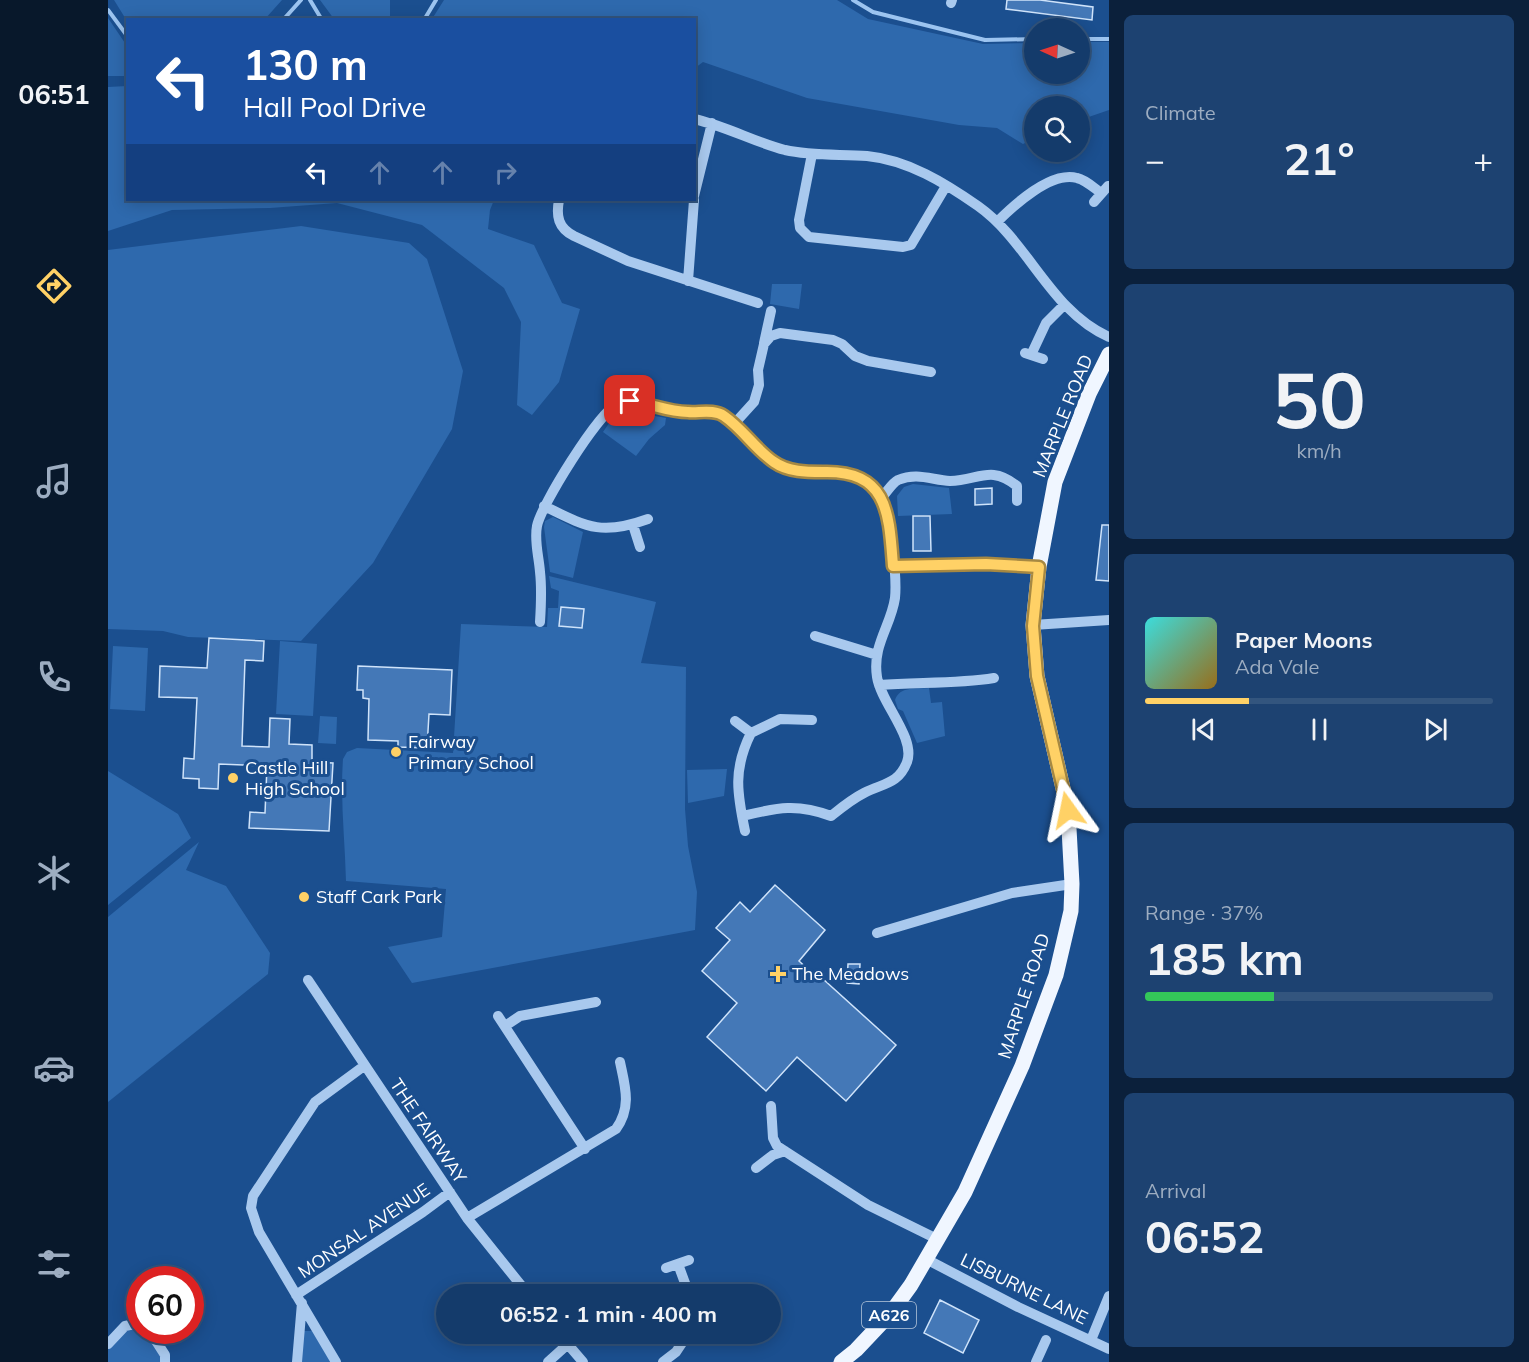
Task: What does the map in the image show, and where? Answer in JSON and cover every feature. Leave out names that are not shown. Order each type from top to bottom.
[{"type":"main road","name":"MARPLE ROAD","points":[[842,1362],[890,1314],[911,1285],[965,1192],[1022,1066],[1056,975],[1071,911],[1072,884],[1068,810],[1037,676],[1033,626],[1039,567],[1055,482],[1089,394],[1109,354]]},
{"type":"street","points":[[696,119],[787,150],[812,154],[869,156],[901,163],[927,173],[979,207],[997,222],[1064,305],[1086,325],[1109,338]]},
{"type":"street","points":[[696,190],[712,123]]},
{"type":"street","points":[[812,154],[799,220],[800,228],[809,237],[911,246],[946,186]]},
{"type":"street","points":[[997,222],[1016,203],[1048,183],[1064,178],[1081,179],[1101,194]]},
{"type":"street","points":[[559,201],[558,219],[567,232],[628,261],[758,303]]},
{"type":"street","points":[[688,281],[694,201]]},
{"type":"street","points":[[1043,358],[1028,354],[1046,323],[1064,305]]},
{"type":"street","points":[[734,424],[754,402],[759,385],[758,370],[771,311]]},
{"type":"street","points":[[764,344],[771,336],[780,333],[833,340],[842,344],[855,356],[868,361],[931,372]]},
{"type":"street","points":[[540,622],[540,573],[536,529],[544,506],[606,412],[617,404],[630,401],[686,412],[706,411],[721,414],[775,463],[796,471],[843,471],[869,484],[882,497],[891,533],[895,598],[879,641],[877,677],[884,699],[908,745],[908,759],[903,771],[891,783],[865,792],[831,816],[798,807],[777,808],[742,816]]},
{"type":"street","points":[[882,497],[896,481],[915,476],[948,481],[986,475],[1009,480],[1017,486],[1017,501]]},
{"type":"street","points":[[544,506],[584,525],[608,530],[633,525],[648,519]]},
{"type":"street","points":[[633,525],[640,546]]},
{"type":"street","points":[[893,566],[986,564],[1039,567]]},
{"type":"street","points":[[1033,626],[1109,620]]},
{"type":"street","points":[[814,636],[877,655]]},
{"type":"street","points":[[879,684],[963,683],[994,678]]},
{"type":"street","points":[[745,831],[737,782],[744,747],[751,733],[780,719],[812,720]]},
{"type":"street","points":[[735,721],[751,733]]},
{"type":"street","points":[[877,933],[1012,893],[1072,884]]},
{"type":"street","name":"THE FAIRWAY","points":[[308,980],[467,1218],[520,1284]]},
{"type":"street","points":[[585,1149],[501,1021],[581,1000],[596,1002]]},
{"type":"street","points":[[467,1218],[608,1135],[622,1122],[627,1102],[628,1081],[620,1062]]},
{"type":"street","points":[[336,1362],[253,1220],[251,1208],[253,1196],[315,1102],[364,1066]]},
{"type":"street","points":[[771,1106],[773,1138],[777,1146],[868,1205],[937,1239]]},
{"type":"street","points":[[756,1168],[773,1155],[785,1151]]},
{"type":"street","name":"MONSAL AVENUE","points":[[299,1299],[450,1192]]},
{"type":"street","name":"LISBURNE LANE","points":[[926,1259],[1018,1307],[1109,1349]]},
{"type":"street","points":[[666,1268],[684,1262],[687,1284]]},
{"type":"street","points":[[1091,1340],[1109,1296]]},
{"type":"street","points":[[297,1362],[299,1299]]},
{"type":"street","points":[[108,1344],[126,1326]]},
{"type":"street","points":[[1036,1362],[1046,1340]]},
{"type":"street","points":[[158,1344],[165,1355],[165,1362]]},
{"type":"street","points":[[548,1362],[568,1344],[583,1362]]},
{"type":"street","points":[[663,1362],[676,1352],[681,1344]]},
{"type":"shaded area","points":[[114,0],[282,0],[266,18],[126,19]]},
{"type":"shaded area","points":[[320,0],[390,0],[390,18],[333,18]]},
{"type":"shaded area","points":[[444,0],[837,0],[868,19],[983,44],[1024,43],[1024,84],[1090,84],[1090,42],[1109,42],[1109,110],[1090,117],[1090,96],[1024,96],[1023,144],[997,128],[959,125],[807,98],[703,62],[696,67],[696,18],[433,18]]},
{"type":"shaded area","points":[[108,18],[126,45],[126,76],[108,76]]},
{"type":"shaded area","points":[[126,86],[126,201],[494,201],[488,229],[534,245],[562,303],[580,309],[559,382],[532,415],[517,405],[521,322],[504,288],[422,225],[337,203],[270,208],[172,210],[108,231],[108,87]]},
{"type":"shaded area","points":[[301,226],[409,243],[427,259],[463,371],[452,429],[373,563],[301,641],[188,637],[163,631],[108,629],[108,250]]},
{"type":"shaded area","points":[[772,284],[802,284],[799,309],[770,304]]},
{"type":"shaded area","points":[[628,411],[666,418],[665,425],[649,439],[636,456],[603,432],[614,416]]},
{"type":"shaded area","points":[[913,484],[949,488],[952,514],[898,516],[897,496],[904,487]]},
{"type":"shaded area","points":[[553,517],[583,532],[573,578],[550,572],[544,527],[545,521]]},
{"type":"shaded area","points":[[549,576],[656,602],[641,663],[686,667],[685,809],[688,846],[697,892],[695,930],[412,983],[388,947],[442,937],[446,889],[346,881],[342,805],[343,759],[347,752],[357,748],[453,753],[461,624],[547,627],[548,608],[558,608],[559,591],[551,588]]},
{"type":"shaded area","points":[[280,641],[317,644],[313,716],[276,714]]},
{"type":"shaded area","points":[[113,646],[148,648],[145,711],[110,709]]},
{"type":"shaded area","points":[[929,688],[931,703],[942,702],[945,736],[917,743],[903,711],[898,709],[895,700],[904,690]]},
{"type":"shaded area","points":[[320,716],[337,717],[336,744],[318,743]]},
{"type":"shaded area","points":[[727,769],[724,796],[688,803],[687,770]]},
{"type":"shaded area","points":[[108,771],[178,814],[191,838],[108,905]]},
{"type":"shaded area","points":[[199,842],[186,870],[226,886],[270,953],[268,974],[108,1102],[108,917]]},
{"type":"shaded area","points":[[125,1326],[126,1344],[156,1344],[165,1362],[108,1362],[108,1344]]},
{"type":"shaded area","points":[[302,1331],[312,1331],[331,1362],[300,1362]]},
{"type":"building","points":[[1007,0],[1040,0],[1093,7],[1092,20],[1006,9]]},
{"type":"building","points":[[992,488],[992,504],[975,505],[975,489]]},
{"type":"building","points":[[913,516],[930,516],[931,551],[913,551]]},
{"type":"building","points":[[1102,525],[1109,525],[1109,581],[1096,580]]},
{"type":"building","points":[[561,607],[584,609],[582,628],[559,626]]},
{"type":"building","points":[[209,638],[264,641],[263,661],[245,660],[242,746],[269,747],[270,718],[290,719],[289,744],[312,745],[312,762],[333,763],[329,831],[249,828],[250,812],[265,813],[267,766],[219,764],[218,789],[199,788],[199,779],[183,778],[184,758],[194,759],[197,698],[159,697],[160,666],[207,668]]},
{"type":"building","points":[[358,666],[452,670],[450,715],[429,714],[427,748],[398,747],[398,741],[368,740],[369,699],[363,698],[363,690],[357,690]]},
{"type":"building","points":[[775,885],[825,930],[799,961],[821,981],[823,979],[896,1045],[846,1101],[797,1057],[766,1091],[707,1037],[737,1003],[702,971],[730,940],[716,928],[740,902],[750,912]]},
{"type":"building","points":[[848,964],[860,964],[859,984],[847,983]]},
{"type":"building","points":[[940,1300],[979,1320],[963,1353],[924,1333]]},
{"type":"waterway","points":[[285,18],[301,0]]},
{"type":"waterway","points":[[310,0],[321,18]]},
{"type":"waterway","points":[[425,18],[436,0]]},
{"type":"waterway","points":[[853,0],[873,12],[985,40],[1024,39]]},
{"type":"waterway","points":[[108,10],[126,34]]},
{"type":"waterway","points":[[1090,39],[1109,39]]},
{"type":"place","name":"Fairway Primary School","points":[[396,752]]},
{"type":"place","name":"Castle Hill High School","points":[[233,778]]},
{"type":"place","name":"Staff Cark Park","points":[[304,897]]},
{"type":"place","name":"The Meadows","points":[[778,974]]},
{"type":"route","points":[[630,401],[670,410],[706,411],[721,414],[775,463],[796,471],[843,471],[857,476],[882,497],[891,533],[893,566],[946,563],[1039,567],[1033,626],[1037,676],[1068,810]]}]
